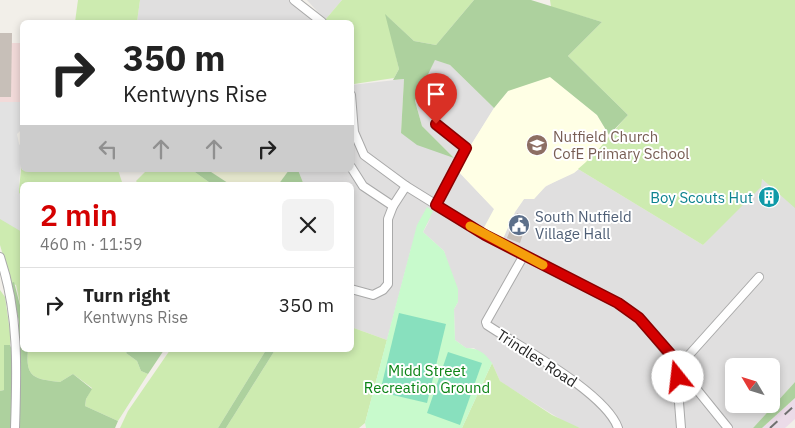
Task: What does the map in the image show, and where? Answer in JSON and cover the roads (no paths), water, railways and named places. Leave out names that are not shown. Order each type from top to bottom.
[{"type":"street","points":[[294,0],[319,20]]},
{"type":"street","points":[[436,124],[466,148],[436,205]]},
{"type":"street","points":[[354,132],[364,155],[406,186],[485,235],[618,303],[639,318],[680,365],[728,428]]},
{"type":"street","points":[[354,172],[363,186],[378,198],[393,206]]},
{"type":"street","points":[[354,290],[373,295],[383,290],[388,284],[387,223],[393,206],[406,186]]},
{"type":"street","name":"Trindles Road","points":[[524,255],[486,322],[487,325],[580,386],[610,413],[618,428]]},
{"type":"street","points":[[0,257],[9,291],[16,332],[14,428]]},
{"type":"street","points":[[681,428],[678,395],[680,365],[759,277]]},
{"type":"railway","points":[[770,428],[795,405]]},
{"type":"place","name":"Nutfield Church CofE Primary School","points":[[537,145]]},
{"type":"place","name":"Boy Scouts Hut","points":[[769,197]]},
{"type":"place","name":"South Nutfield Village Hall","points":[[519,225]]},
{"type":"park label","name":"Midd Street Recreation Ground","points":[[427,378]]}]
